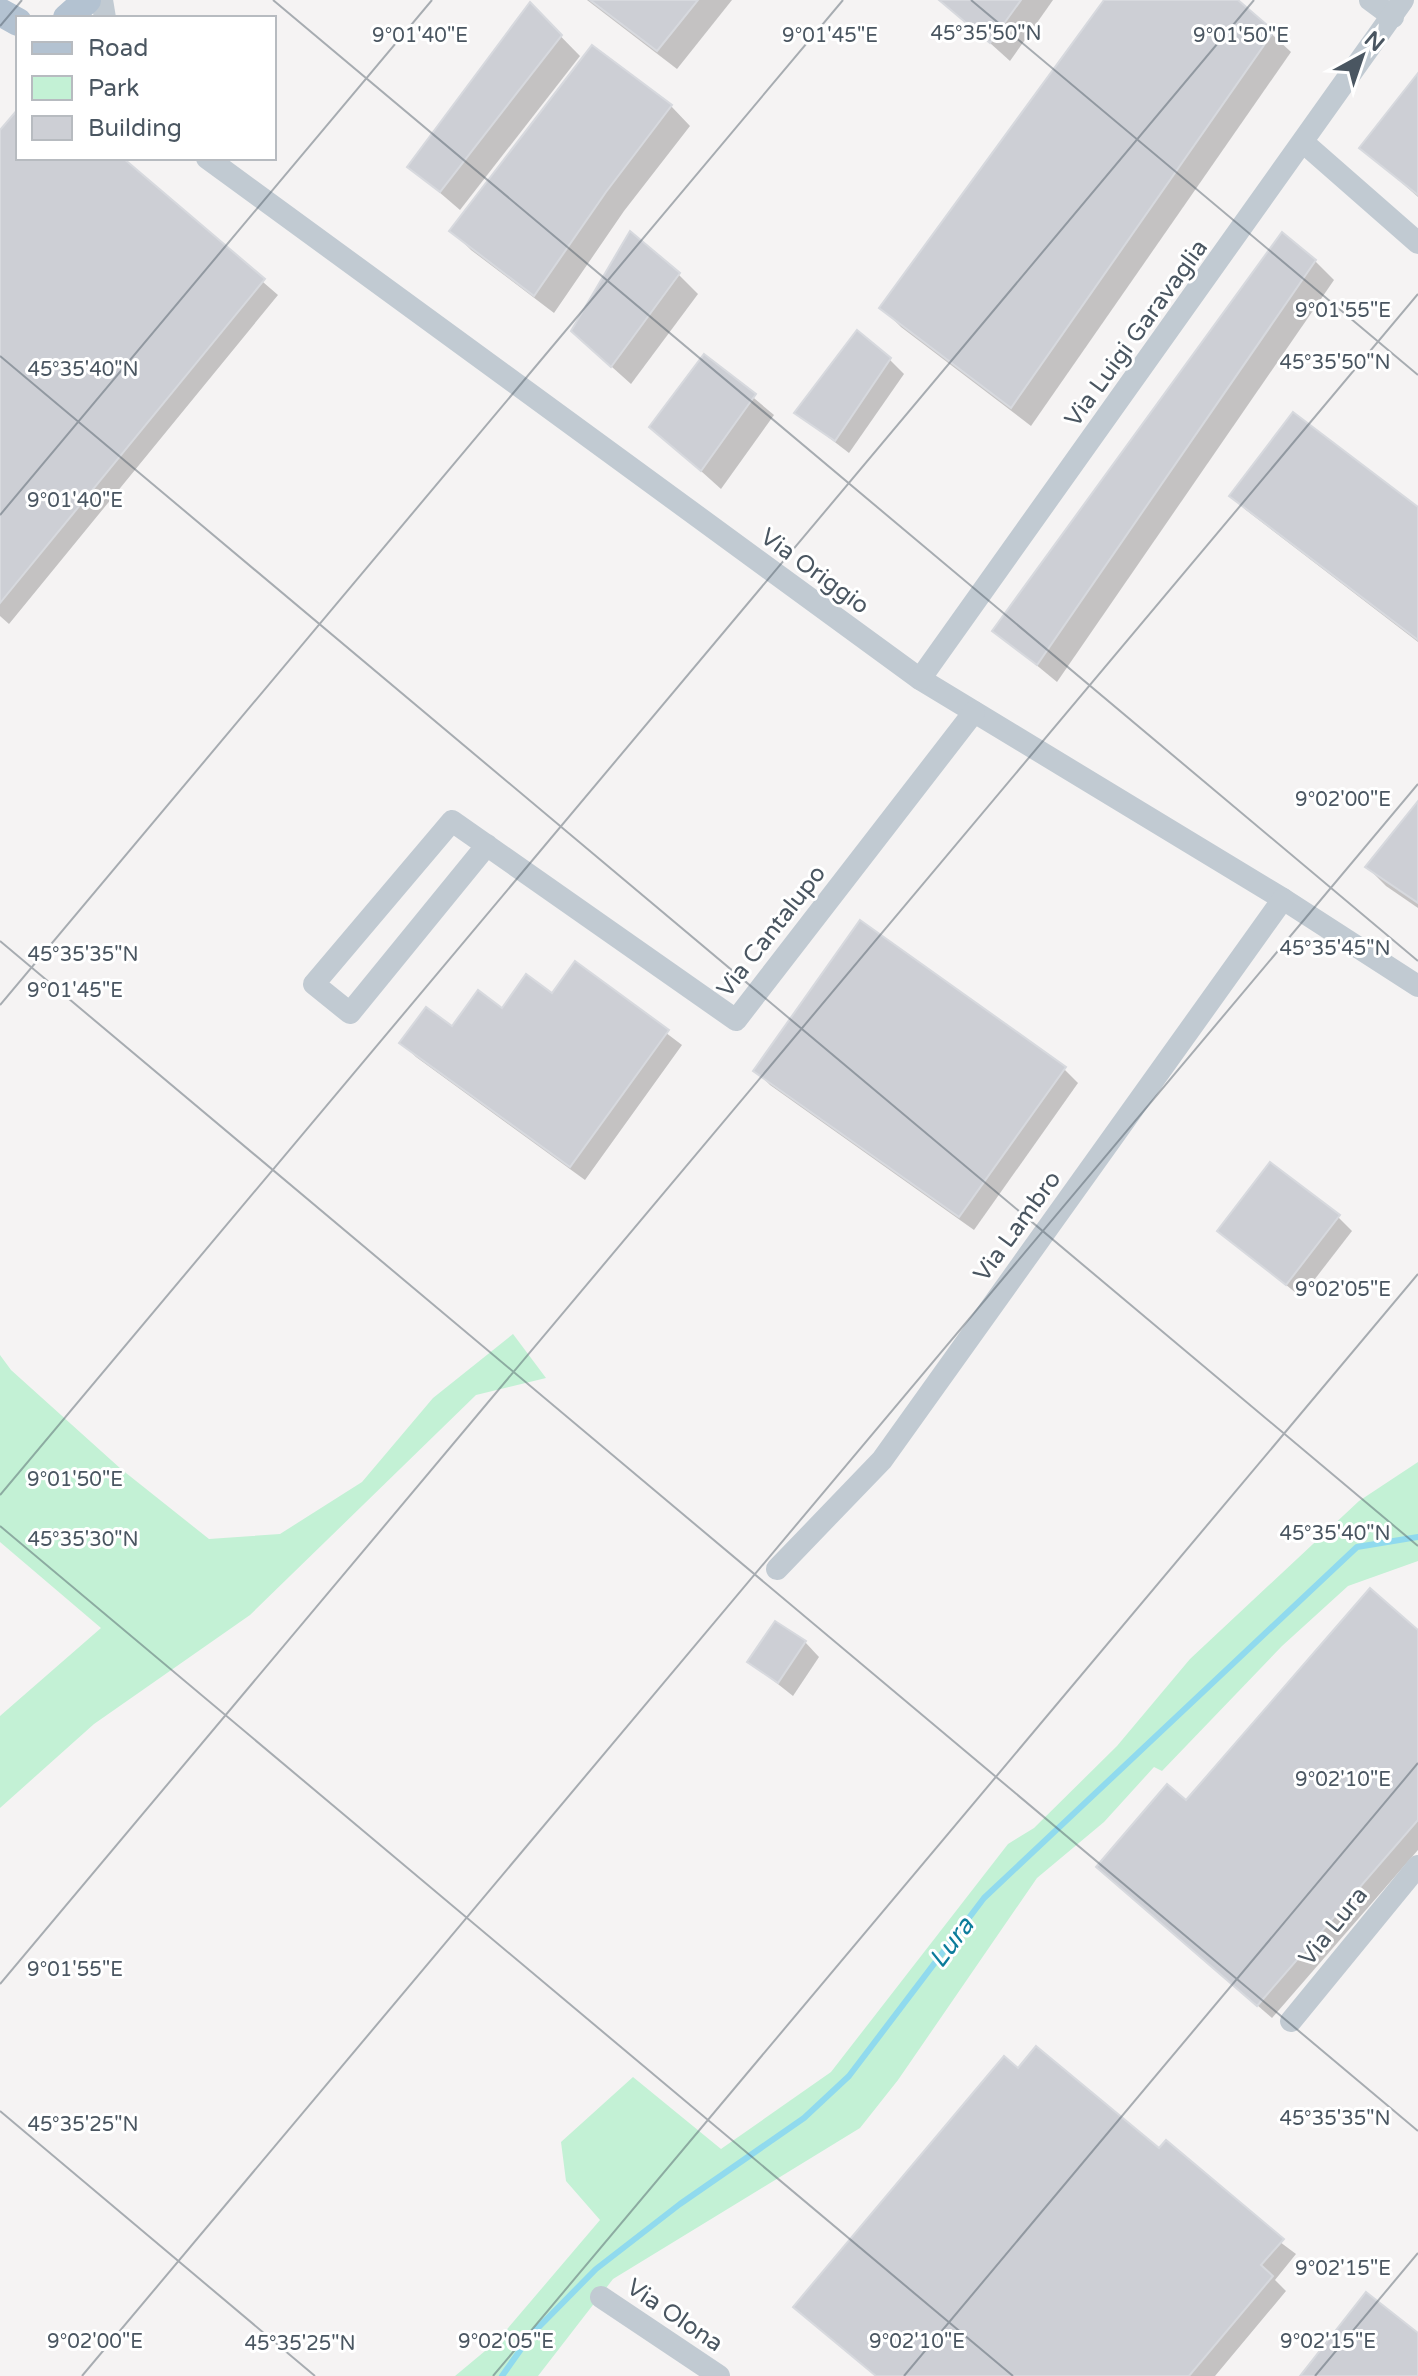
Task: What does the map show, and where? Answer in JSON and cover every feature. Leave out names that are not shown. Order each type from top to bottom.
[{"type":"main road","points":[[69,16],[87,0]]},
{"type":"street","points":[[1370,0],[1398,8]]},
{"type":"street","name":"Via Luigi Garavaglia","points":[[920,679],[1398,8],[1410,0]]},
{"type":"street","points":[[1304,143],[1418,243]]},
{"type":"street","name":"Via Origgio","points":[[210,160],[920,679],[1283,899],[1418,986]]},
{"type":"street","name":"Via Cantalupo","points":[[487,845],[350,1013],[314,984],[452,821],[487,845],[736,1020],[974,712]]},
{"type":"street","name":"Via Lambro","points":[[777,1569],[882,1460],[1283,899]]},
{"type":"street","name":"Via Lura","points":[[1291,2021],[1418,1866]]},
{"type":"street","name":"Via Olona","points":[[601,2297],[719,2376]]},
{"type":"green space","points":[[513,1334],[546,1378],[476,1395],[250,1615],[94,1724],[0,1808],[0,1716],[101,1628],[0,1542],[0,1355],[11,1370],[121,1469],[209,1539],[280,1534],[362,1482],[433,1398]]},
{"type":"green space","points":[[1418,1462],[1418,1561],[1348,1586],[1282,1646],[1162,1771],[1154,1767],[1104,1822],[1037,1878],[898,2080],[860,2128],[613,2279],[538,2376],[455,2376],[497,2341],[600,2220],[566,2181],[561,2142],[633,2077],[721,2149],[831,2072],[1008,1844],[1034,1828],[1117,1746],[1190,1659],[1359,1501]]},
{"type":"building","points":[[590,0],[698,0],[657,51]]},
{"type":"building","points":[[939,0],[1021,0],[990,43]]},
{"type":"building","points":[[1104,0],[1238,0],[1274,31],[1011,408],[879,308]]},
{"type":"building","points":[[530,2],[562,35],[440,192],[407,167]]},
{"type":"building","points":[[592,45],[672,105],[606,192],[534,296],[449,231]]},
{"type":"building","points":[[1418,73],[1418,195],[1359,148]]},
{"type":"building","points":[[16,111],[16,160],[125,160],[265,279],[0,603],[0,130]]},
{"type":"building","points":[[630,231],[680,273],[611,367],[571,331]]},
{"type":"building","points":[[1282,232],[1316,260],[1037,665],[992,631]]},
{"type":"building","points":[[857,330],[891,358],[835,441],[794,413]]},
{"type":"building","points":[[704,354],[756,394],[701,471],[649,427]]},
{"type":"building","points":[[1293,412],[1418,507],[1418,640],[1229,496]]},
{"type":"building","points":[[1418,801],[1418,903],[1365,867]]},
{"type":"building","points":[[860,920],[1066,1067],[959,1217],[753,1071]]},
{"type":"building","points":[[575,961],[669,1030],[570,1167],[399,1043],[426,1007],[452,1026],[478,990],[502,1008],[526,974],[552,993]]},
{"type":"building","points":[[1270,1162],[1340,1215],[1286,1285],[1217,1231]]},
{"type":"building","points":[[1370,1588],[1418,1630],[1418,1820],[1257,2006],[1096,1867],[1167,1784],[1186,1800]]},
{"type":"building","points":[[775,1621],[806,1641],[778,1683],[747,1662]]},
{"type":"building","points":[[1036,2046],[1159,2148],[1166,2140],[1284,2239],[1261,2265],[1273,2276],[1189,2376],[876,2376],[793,2307],[1004,2056],[1018,2068]]},
{"type":"building","points":[[1366,2292],[1418,2333],[1418,2376],[1300,2376]]},
{"type":"waterway","name":"Lura","points":[[502,2376],[531,2335],[596,2269],[680,2204],[804,2118],[849,2076],[984,1898],[1357,1547],[1418,1537]]}]
